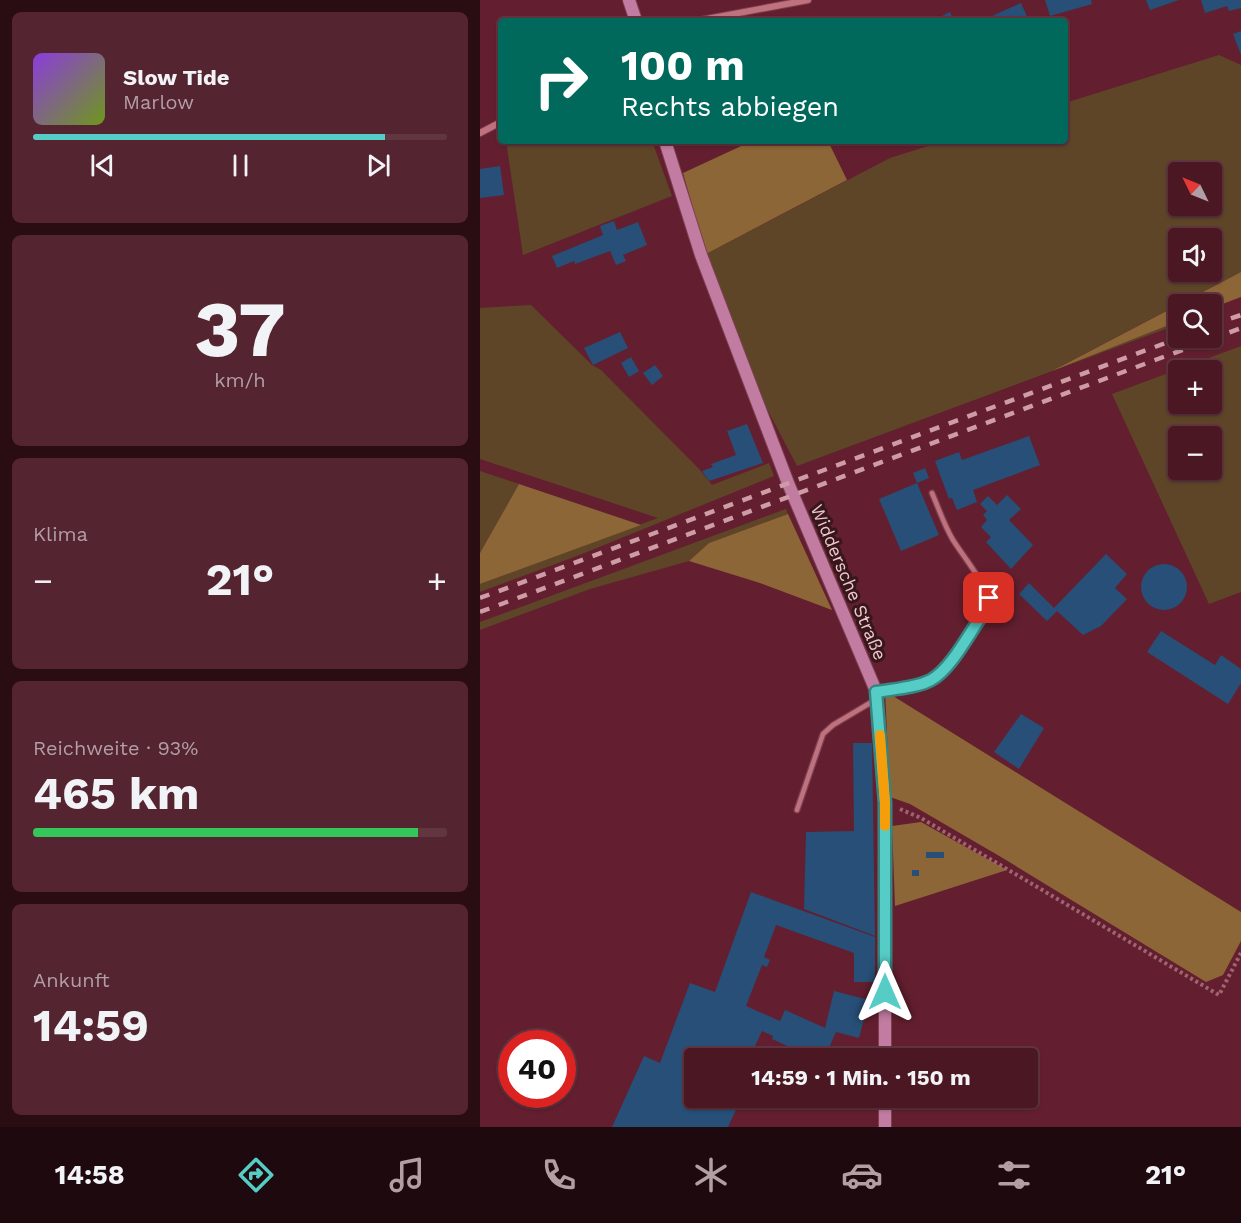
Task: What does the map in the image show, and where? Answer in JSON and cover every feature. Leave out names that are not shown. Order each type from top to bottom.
[{"type":"street","points":[[629,0],[635,18]]},
{"type":"street","points":[[712,18],[808,0]]},
{"type":"street","points":[[480,133],[498,124]]},
{"type":"street","name":"Widdersche Straße","points":[[666,144],[701,255],[784,472],[877,695],[885,803],[885,1048]]},
{"type":"street","points":[[885,1108],[885,1127]]},
{"type":"lane","points":[[797,810],[823,734],[877,695],[921,684],[938,674],[958,651],[988,607],[989,598],[984,587],[952,538],[932,493]]},
{"type":"path","points":[[885,803],[921,818],[1219,995],[1241,953]]},
{"type":"shaded area","points":[[1219,55],[1241,65],[1241,272],[1222,282],[1222,228],[1168,228],[1168,282],[1222,282],[1199,294],[1168,294],[1168,310],[1059,367],[1168,325],[1168,328],[797,466],[765,405],[706,254],[890,158],[934,144],[1068,144],[1068,102]]},
{"type":"shaded area","points":[[506,144],[653,144],[672,196],[523,255]]},
{"type":"shaded area","points":[[746,144],[829,144],[847,180],[706,254],[683,173]]},
{"type":"shaded area","points":[[1241,272],[1241,297],[1222,304],[1222,294],[1199,294]]},
{"type":"shaded area","points":[[531,305],[592,365],[601,370],[712,485],[769,463],[774,476],[577,556],[480,592],[480,584],[658,518],[480,459],[480,308]]},
{"type":"shaded area","points":[[1168,310],[1168,325],[1052,371]]},
{"type":"shaded area","points":[[1241,346],[1241,592],[1209,604],[1112,394],[1168,373],[1168,414],[1222,414],[1222,360],[1203,360]]},
{"type":"shaded area","points":[[480,471],[519,484],[480,553]]},
{"type":"shaded area","points":[[519,484],[641,525],[480,584],[480,553]]},
{"type":"shaded area","points":[[786,509],[788,514],[709,543],[689,561],[590,589],[480,630],[480,622]]},
{"type":"shaded area","points":[[788,514],[832,610],[760,583],[689,561],[709,543]]},
{"type":"shaded area","points":[[885,691],[1241,912],[1241,941],[1223,975],[1206,982],[1001,857],[910,804],[890,797]]},
{"type":"shaded area","points":[[921,822],[1007,870],[895,906],[892,826]]},
{"type":"building","points":[[1045,0],[1091,0],[1092,4],[1050,16]]},
{"type":"building","points":[[1146,0],[1179,0],[1150,10]]},
{"type":"building","points":[[1201,0],[1241,0],[1241,8],[1229,11],[1227,6],[1205,13]]},
{"type":"building","points":[[1021,3],[1028,18],[988,18]]},
{"type":"building","points":[[950,12],[953,18],[938,18]]},
{"type":"building","points":[[1241,31],[1241,55],[1233,34]]},
{"type":"building","points":[[500,166],[504,195],[480,198],[480,169]]},
{"type":"building","points":[[614,221],[617,230],[638,222],[647,245],[623,255],[626,261],[616,265],[610,251],[557,268],[552,256],[603,235],[600,226]]},
{"type":"building","points":[[620,332],[628,348],[593,365],[584,348]]},
{"type":"building","points":[[631,357],[639,371],[629,377],[621,363]]},
{"type":"building","points":[[655,365],[663,376],[652,385],[643,373]]},
{"type":"building","points":[[747,424],[763,463],[709,481],[702,471],[713,467],[711,464],[736,455],[727,431]]},
{"type":"building","points":[[1029,436],[1040,465],[973,490],[977,502],[957,510],[952,498],[949,499],[935,461],[959,452],[962,460]]},
{"type":"building","points":[[925,468],[929,478],[917,483],[913,473]]},
{"type":"building","points":[[917,483],[939,535],[901,551],[879,499]]},
{"type":"building","points":[[1007,495],[1021,509],[1009,520],[1033,545],[1011,569],[986,542],[991,537],[981,527],[987,520],[983,515],[987,511],[980,504],[988,496],[997,505]]},
{"type":"building","points":[[1106,554],[1127,574],[1115,588],[1127,599],[1101,626],[1083,635],[1057,611],[1047,621],[1019,594],[1029,583],[1054,608]]},
{"type":"building","points":[[1164,564],[1180,571],[1187,587],[1180,603],[1164,610],[1148,603],[1141,587],[1148,571]]},
{"type":"building","points":[[1161,631],[1215,665],[1221,655],[1241,669],[1241,683],[1228,704],[1147,652]]},
{"type":"building","points":[[1021,714],[1044,728],[1019,769],[994,752]]},
{"type":"building","points":[[853,743],[872,743],[875,936],[804,909],[806,832],[854,831]]},
{"type":"building","points":[[926,852],[944,852],[944,858],[926,858]]},
{"type":"building","points":[[912,870],[919,870],[919,876],[912,876]]},
{"type":"building","points":[[751,892],[875,937],[875,982],[854,982],[854,953],[776,925],[764,957],[770,960],[767,967],[762,965],[746,1006],[780,1021],[785,1010],[825,1028],[834,991],[869,1000],[859,1038],[836,1032],[829,1048],[792,1048],[772,1039],[773,1036],[762,1031],[754,1048],[684,1048],[684,1108],[737,1108],[728,1127],[612,1127],[644,1056],[660,1063],[690,983],[715,992]]},
{"type":"railway","points":[[1222,322],[1241,315]]},
{"type":"railway","points":[[480,612],[1241,328]]},
{"type":"railway","points":[[480,598],[1168,342]]},
{"type":"slow traffic","points":[[880,735],[885,826]]},
{"type":"route","points":[[885,992],[885,803],[876,692],[931,680],[958,651],[988,607],[989,598]]}]
